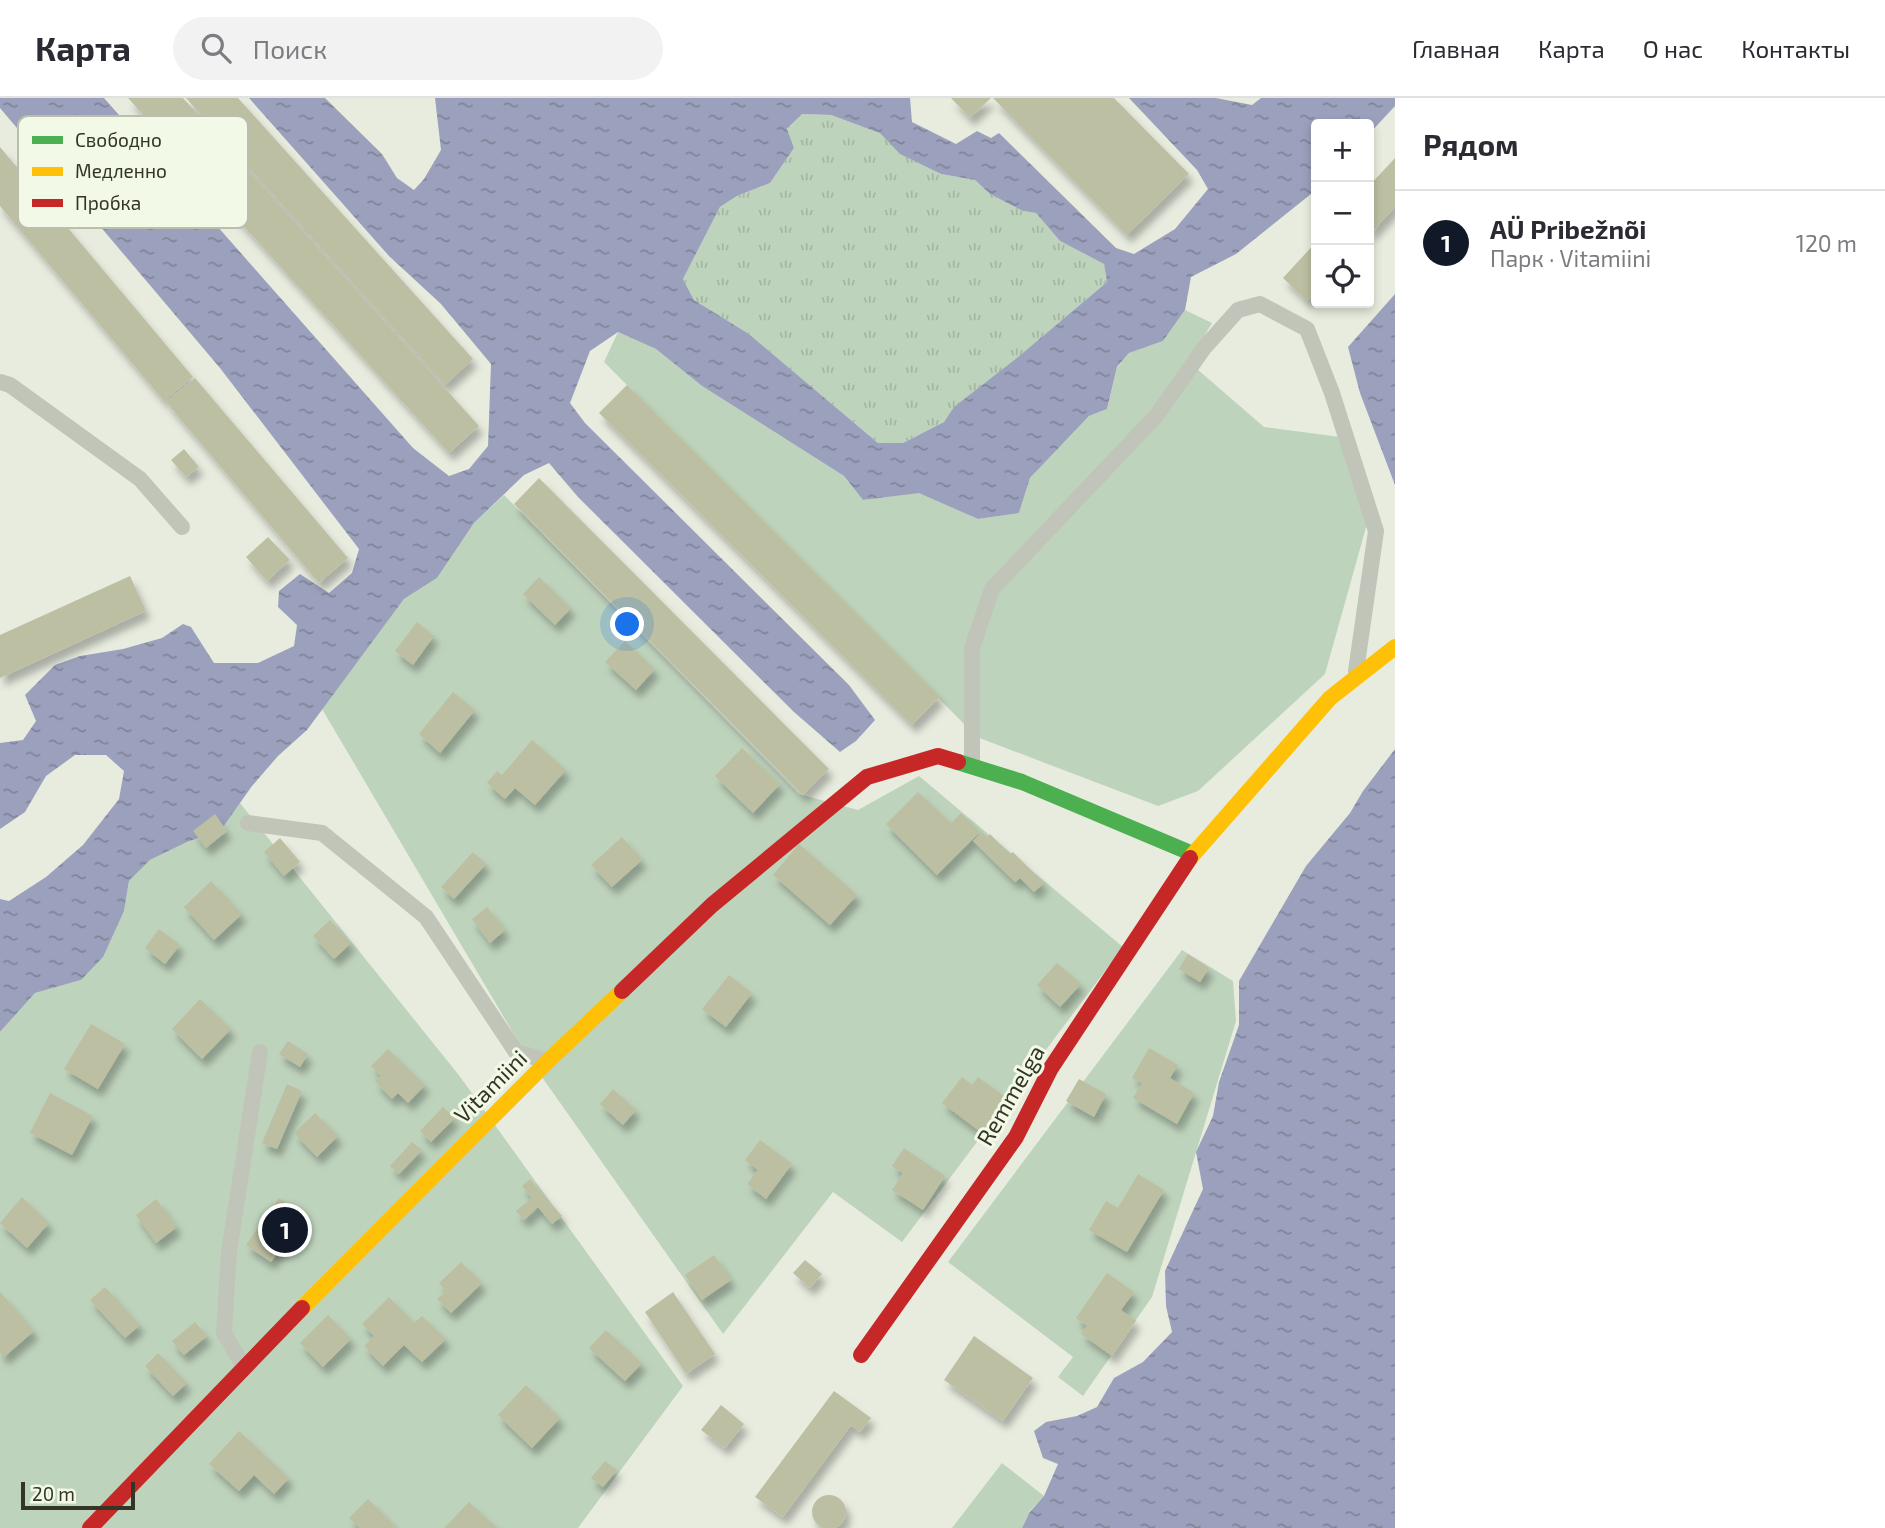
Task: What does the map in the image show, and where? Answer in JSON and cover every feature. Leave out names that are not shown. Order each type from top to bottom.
[{"type":"street","name":"Remmelga","points":[[861,1355],[1016,1137],[1051,1068],[1193,854],[1330,698],[1395,648]]},
{"type":"street","name":"Vitamiini","points":[[90,1528],[244,1367],[548,1061],[712,905],[867,777],[938,755],[1022,782],[1193,854]]},
{"type":"lane","points":[[972,766],[972,648],[992,589],[1156,416],[1205,348],[1238,310],[1260,304],[1307,329],[1332,393],[1376,531],[1354,679]]},
{"type":"lane","points":[[0,382],[10,386],[140,479],[182,527]]},
{"type":"lane","points":[[248,823],[322,833],[426,917],[516,1052],[548,1061]]},
{"type":"lane","points":[[244,1367],[224,1333],[229,1252],[260,1052]]},
{"type":"green space","points":[[802,114],[831,115],[881,133],[901,154],[941,174],[975,180],[990,194],[1023,211],[1036,213],[1060,241],[1104,264],[1107,282],[955,407],[944,422],[903,443],[878,443],[749,334],[694,300],[683,279],[720,207],[737,196],[770,183],[794,148],[787,130]]},
{"type":"green space","points":[[1185,310],[1212,323],[1189,362],[1264,427],[1340,437],[1372,506],[1325,674],[1198,791],[1158,806],[977,737],[604,362],[618,332],[656,349],[702,386],[844,476],[863,500],[919,492],[978,519],[1019,513],[1030,478],[1089,416],[1107,409],[1117,368],[1129,353],[1163,341]]},
{"type":"green space","points":[[504,495],[799,794],[858,810],[919,776],[1123,947],[902,1242],[833,1192],[723,1334],[525,1053],[322,709],[404,599],[437,578],[474,523]]},
{"type":"green space","points":[[240,803],[458,1074],[683,1386],[578,1528],[0,1528],[0,1032],[35,993],[81,980],[124,911],[129,881],[150,860],[187,842],[221,830]]},
{"type":"green space","points":[[1182,950],[1233,981],[1236,1021],[1152,1297],[1083,1396],[1058,1377],[1073,1357],[948,1262]]},
{"type":"green space","points":[[1002,1463],[1044,1496],[1029,1512],[1022,1528],[952,1528]]},
{"type":"water","points":[[0,98],[104,98],[120,116],[18,116],[18,129],[0,108]]},
{"type":"water","points":[[249,98],[325,98],[382,154],[397,178],[414,190],[424,179],[441,150],[435,98],[910,98],[912,122],[956,144],[977,131],[991,138],[999,133],[1116,248],[1134,254],[1175,229],[1208,189],[1197,170],[1129,98],[1216,98],[1252,105],[1261,98],[1395,98],[1395,106],[1374,129],[1374,119],[1311,119],[1311,194],[1236,254],[1191,277],[1185,310],[1163,341],[1129,353],[1117,367],[1107,409],[1089,416],[1030,478],[1019,513],[978,519],[919,493],[863,500],[844,476],[702,386],[656,349],[618,332],[590,351],[570,403],[585,423],[849,685],[875,720],[856,741],[840,752],[794,712],[578,497],[549,463],[524,475],[474,523],[437,578],[404,599],[307,730],[278,756],[252,786],[221,830],[187,842],[150,860],[129,881],[124,911],[103,957],[81,980],[35,993],[0,1032],[0,899],[9,901],[46,877],[83,845],[119,799],[124,771],[106,755],[75,755],[46,776],[25,812],[0,829],[0,743],[23,740],[36,721],[25,695],[55,665],[80,656],[123,649],[162,638],[183,624],[191,627],[214,663],[258,663],[294,646],[297,625],[278,607],[279,591],[300,574],[329,593],[352,573],[359,549],[220,368],[102,228],[219,228],[413,448],[449,476],[469,469],[488,446],[491,364],[441,304],[389,256]],"holes":[[[802,114],[831,115],[880,133],[900,154],[941,174],[975,180],[990,194],[1023,211],[1036,213],[1060,241],[1104,264],[1107,282],[954,407],[944,422],[903,443],[878,443],[749,334],[694,300],[683,279],[720,207],[737,196],[770,183],[794,148],[787,129]]]},
{"type":"water","points":[[1395,294],[1395,485],[1360,393],[1348,347]]},
{"type":"water","points":[[1395,749],[1395,1528],[1022,1528],[1029,1513],[1044,1496],[1058,1464],[1043,1458],[1034,1431],[1046,1422],[1077,1416],[1097,1407],[1114,1378],[1143,1362],[1172,1332],[1166,1306],[1165,1271],[1203,1189],[1196,1152],[1213,1116],[1219,1082],[1239,1025],[1239,981],[1306,866],[1350,813]]},
{"type":"building","points":[[128,98],[183,98],[199,116],[144,116]]},
{"type":"building","points":[[186,98],[238,98],[473,359],[445,385],[248,167],[248,116],[202,116]]},
{"type":"building","points":[[951,98],[991,98],[970,118]]},
{"type":"building","points":[[993,98],[1114,98],[1189,174],[1127,235]]},
{"type":"building","points":[[0,147],[18,168],[18,227],[0,206]]},
{"type":"building","points":[[1395,158],[1395,207],[1374,230],[1374,182]]},
{"type":"building","points":[[248,170],[479,426],[449,453],[246,228],[248,228]]},
{"type":"building","points":[[19,228],[68,228],[193,377],[164,401]]},
{"type":"building","points":[[1311,247],[1311,297],[1307,301],[1283,278]]},
{"type":"building","points":[[195,378],[348,558],[319,583],[166,402]]},
{"type":"building","points":[[627,385],[940,697],[912,725],[599,413]]},
{"type":"building","points":[[184,449],[199,467],[186,477],[171,460]]},
{"type":"building","points":[[539,478],[829,769],[803,795],[514,504]]},
{"type":"building","points":[[268,537],[290,560],[267,581],[246,557]]},
{"type":"building","points":[[130,576],[146,611],[0,678],[0,635]]},
{"type":"building","points":[[539,577],[571,608],[555,625],[523,594]]},
{"type":"building","points":[[417,622],[434,636],[413,665],[395,651]]},
{"type":"building","points":[[625,641],[655,669],[636,690],[605,662]]},
{"type":"building","points":[[453,692],[475,710],[440,753],[419,734]]},
{"type":"building","points":[[532,740],[566,770],[535,805],[515,788],[505,799],[487,783],[497,771],[502,775]]},
{"type":"building","points":[[742,748],[780,784],[753,813],[715,776]]},
{"type":"building","points":[[918,792],[951,823],[961,813],[980,832],[937,875],[886,824]]},
{"type":"building","points":[[215,814],[227,831],[206,848],[193,831]]},
{"type":"building","points":[[982,832],[987,837],[990,834],[1010,854],[1013,852],[1044,883],[1034,892],[1020,878],[1015,882],[973,841]]},
{"type":"building","points":[[622,837],[642,860],[612,887],[591,865]]},
{"type":"building","points":[[280,838],[300,862],[284,876],[264,852]]},
{"type":"building","points":[[799,844],[857,895],[830,925],[773,875]]},
{"type":"building","points":[[473,852],[486,864],[454,899],[441,887]]},
{"type":"building","points":[[211,881],[242,914],[214,940],[184,907]]},
{"type":"building","points":[[487,907],[505,930],[490,943],[472,919]]},
{"type":"building","points":[[330,920],[351,943],[334,959],[313,936]]},
{"type":"building","points":[[159,929],[180,945],[165,964],[145,948]]},
{"type":"building","points":[[1188,954],[1209,968],[1200,982],[1179,969]]},
{"type":"building","points":[[1057,963],[1081,984],[1060,1007],[1037,985]]},
{"type":"building","points":[[729,975],[752,993],[726,1027],[702,1009]]},
{"type":"building","points":[[200,999],[231,1029],[202,1059],[172,1029]]},
{"type":"building","points":[[91,1024],[125,1044],[98,1089],[64,1069]]},
{"type":"building","points":[[288,1041],[308,1054],[300,1067],[279,1054]]},
{"type":"building","points":[[1149,1048],[1178,1065],[1170,1078],[1194,1093],[1177,1124],[1133,1098],[1142,1083],[1132,1078]]},
{"type":"building","points":[[388,1049],[425,1085],[408,1103],[398,1093],[392,1099],[375,1081],[381,1076],[371,1066]]},
{"type":"building","points":[[962,1077],[972,1085],[978,1077],[1008,1099],[982,1133],[942,1103]]},
{"type":"building","points":[[1079,1079],[1106,1094],[1094,1117],[1066,1101]]},
{"type":"building","points":[[287,1084],[302,1091],[277,1149],[262,1143]]},
{"type":"building","points":[[613,1089],[636,1110],[623,1125],[600,1104]]},
{"type":"building","points":[[50,1093],[93,1116],[72,1155],[30,1133]]},
{"type":"building","points":[[443,1107],[455,1118],[431,1142],[420,1131]]},
{"type":"building","points":[[315,1113],[338,1136],[317,1157],[294,1133]]},
{"type":"building","points":[[760,1140],[792,1164],[766,1199],[747,1184],[758,1170],[745,1160]]},
{"type":"building","points":[[412,1142],[422,1150],[399,1174],[390,1166]]},
{"type":"building","points":[[904,1148],[945,1176],[923,1210],[892,1190],[903,1173],[892,1166]]},
{"type":"building","points":[[1138,1174],[1164,1190],[1127,1252],[1089,1230],[1106,1201],[1118,1208]]},
{"type":"building","points":[[530,1179],[562,1216],[552,1224],[538,1207],[524,1220],[516,1211],[532,1198],[522,1186]]},
{"type":"building","points":[[22,1197],[49,1223],[27,1248],[0,1223]]},
{"type":"building","points":[[279,1198],[304,1215],[271,1262],[246,1245]]},
{"type":"building","points":[[156,1199],[177,1227],[156,1243],[136,1215]]},
{"type":"building","points":[[714,1255],[731,1280],[702,1300],[685,1275]]},
{"type":"building","points":[[805,1260],[822,1274],[810,1288],[793,1273]]},
{"type":"building","points":[[461,1262],[482,1283],[451,1313],[437,1299],[446,1291],[439,1283]]},
{"type":"building","points":[[1107,1273],[1134,1292],[1121,1310],[1136,1321],[1112,1356],[1081,1334],[1087,1326],[1076,1318]]},
{"type":"building","points":[[105,1287],[140,1325],[125,1338],[90,1300]]},
{"type":"building","points":[[0,1292],[34,1331],[4,1357],[0,1352]]},
{"type":"building","points":[[673,1292],[715,1354],[686,1374],[645,1312]]},
{"type":"building","points":[[389,1297],[414,1323],[422,1316],[446,1339],[422,1362],[404,1345],[383,1366],[364,1346],[374,1336],[362,1324]]},
{"type":"building","points":[[328,1315],[351,1339],[323,1367],[300,1343]]},
{"type":"building","points":[[195,1322],[207,1336],[184,1355],[172,1341]]},
{"type":"building","points":[[606,1330],[642,1363],[625,1381],[589,1348]]},
{"type":"building","points":[[974,1336],[1033,1378],[1003,1421],[944,1380]]},
{"type":"building","points":[[158,1353],[187,1383],[173,1396],[145,1366]]},
{"type":"building","points":[[526,1385],[560,1418],[532,1448],[498,1415]]},
{"type":"building","points":[[834,1391],[871,1418],[860,1432],[851,1425],[783,1517],[755,1497]]},
{"type":"building","points":[[721,1405],[744,1424],[725,1448],[701,1430]]},
{"type":"building","points":[[239,1431],[289,1478],[274,1494],[254,1475],[239,1491],[209,1464]]},
{"type":"building","points":[[605,1461],[617,1470],[603,1487],[591,1478]]},
{"type":"building","points":[[829,1495],[841,1500],[846,1512],[841,1524],[829,1529],[817,1524],[812,1512],[817,1500]]},
{"type":"building","points":[[368,1499],[395,1528],[360,1528],[349,1518]]},
{"type":"building","points":[[469,1502],[497,1528],[444,1528]]},
{"type":"traffic: fast","points":[[958,762],[1022,782],[1193,854]]},
{"type":"traffic: slow","points":[[1190,858],[1330,698],[1395,647]]},
{"type":"traffic: slow","points":[[302,1308],[548,1061],[622,991]]},
{"type":"traffic: jam","points":[[622,991],[712,905],[867,777],[938,756],[958,762]]},
{"type":"traffic: jam","points":[[861,1355],[1016,1137],[1051,1068],[1190,858]]},
{"type":"traffic: jam","points":[[90,1528],[302,1308]]},
{"type":"place","name":"AÜ Pribežnõi","points":[[285,1230]]}]
